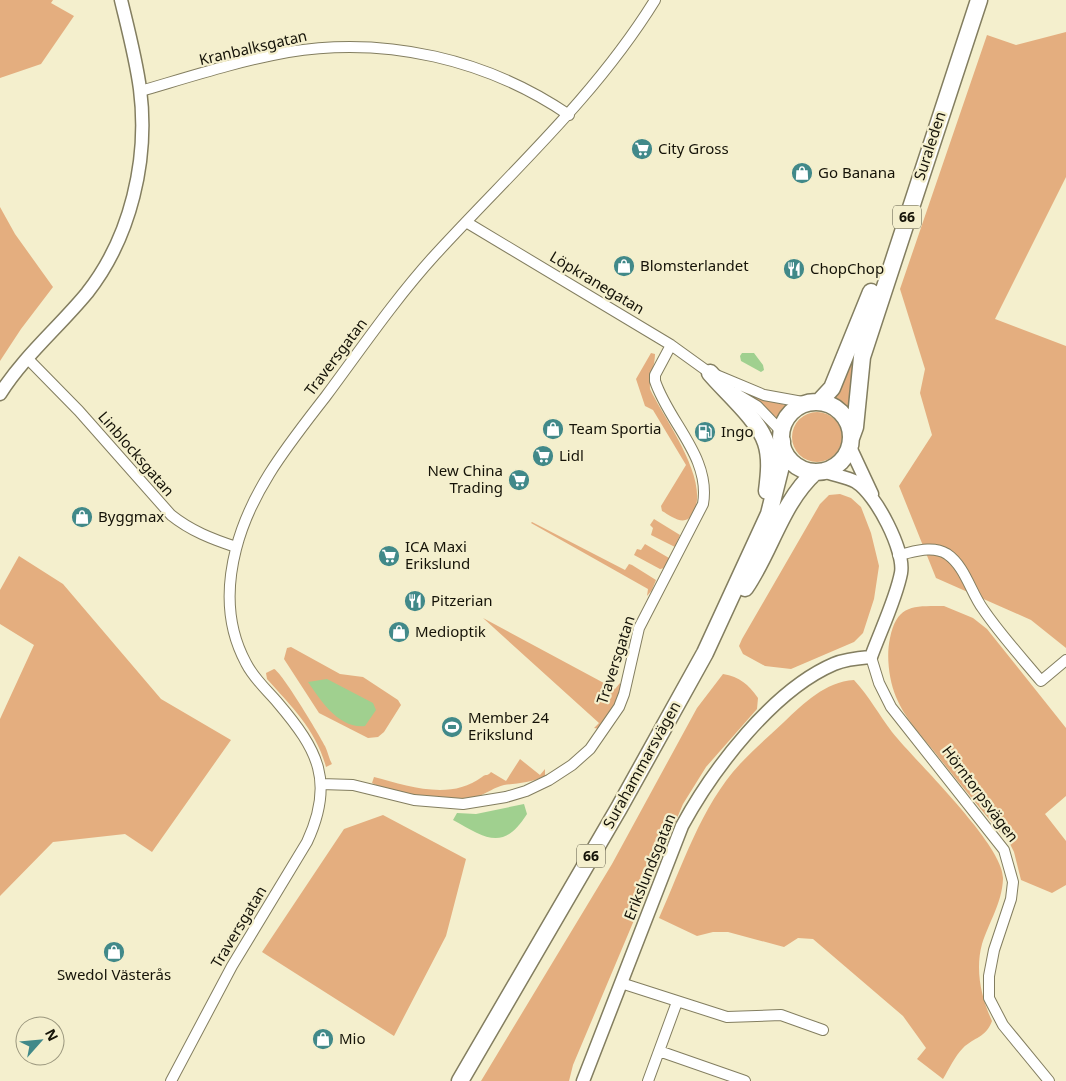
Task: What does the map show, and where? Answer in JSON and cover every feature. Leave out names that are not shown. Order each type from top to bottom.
[{"type":"main road","name":"Suraleden","points":[[814,402],[832,388],[866,307],[963,19],[966,0]]},
{"type":"main road","name":"Suraleden","points":[[850,442],[855,427],[865,348],[979,0]]},
{"type":"main road","points":[[710,373],[760,431],[766,444],[769,461],[767,494],[754,538],[717,629]]},
{"type":"main road","name":"66","points":[[782,436],[786,419],[793,411],[814,402]]},
{"type":"main road","points":[[814,402],[831,405],[844,415],[848,423],[850,442]]},
{"type":"main road","points":[[782,436],[785,451],[792,462],[800,468],[819,472]]},
{"type":"main road","name":"Surahammarsvägen","points":[[460,1081],[619,808],[717,629],[769,514],[782,462],[782,436]]},
{"type":"main road","name":"66","points":[[819,472],[839,464],[850,442]]},
{"type":"main road","name":"Surahammarsvägen","points":[[717,629],[754,574],[795,494],[819,472]]},
{"type":"street","points":[[0,394],[94,284],[120,235],[138,172],[142,123],[141,91],[121,0]]},
{"type":"street","name":"Traversgatan","points":[[171,1081],[232,966],[307,842],[315,825],[321,784],[319,770],[303,733],[254,676],[239,646],[231,620],[229,585],[236,547],[252,505],[277,460],[404,293],[466,222],[569,116],[619,54],[655,0]]},
{"type":"street","name":"Kranbalksgatan","points":[[141,91],[286,53],[335,47],[378,48],[423,54],[474,67],[530,92],[569,116]]},
{"type":"street","name":"Löpkranegatan","points":[[466,222],[671,345],[757,406],[782,436]]},
{"type":"street","name":"Traversgatan","points":[[321,784],[353,785],[429,802],[463,804],[485,802],[513,795],[549,780],[590,749],[619,707],[624,694],[639,628],[703,504],[704,495],[700,468],[655,381],[655,375],[671,345]]},
{"type":"street","name":"Linblocksgatan","points":[[28,359],[79,411],[171,515],[187,527],[236,547]]},
{"type":"street","name":"Löpkranegatan","points":[[710,373],[764,395],[814,402]]},
{"type":"street","points":[[850,442],[876,503],[888,525],[898,555],[901,572],[871,657]]},
{"type":"street","points":[[819,472],[855,482],[876,503]]},
{"type":"street","points":[[898,555],[930,549],[946,554],[957,563],[981,607],[996,628],[1041,681],[1066,660]]},
{"type":"street","name":"Erikslundsgatan","points":[[583,1081],[682,826],[692,807],[723,763],[786,693],[803,680],[835,663],[871,657]]},
{"type":"street","name":"Hörntorpsvägen","points":[[871,657],[879,683],[891,707],[1004,850],[1013,882],[1011,899],[994,950],[989,976],[989,998],[1003,1025],[1048,1081]]},
{"type":"street","points":[[621,983],[727,1017],[781,1016],[823,1030]]},
{"type":"street","points":[[648,1081],[677,1002]]},
{"type":"street","points":[[659,1051],[745,1081]]},
{"type":"shaded area","points":[[0,0],[53,0],[51,3],[74,16],[41,64],[0,78]]},
{"type":"shaded area","points":[[1066,32],[1066,177],[995,319],[1066,346],[1066,648],[1031,620],[936,578],[899,486],[932,435],[920,393],[925,369],[900,289],[987,35],[1016,45]]},
{"type":"shaded area","points":[[0,207],[15,234],[53,287],[21,329],[0,361]]},
{"type":"shaded area","points":[[651,353],[655,354],[650,389],[684,451],[692,469],[696,486],[697,502],[692,515],[685,520],[673,518],[662,511],[661,506],[686,465],[653,410],[645,406],[636,379]]},
{"type":"shaded area","points":[[742,353],[754,353],[763,365],[764,370],[761,372],[741,361],[740,356]]},
{"type":"shaded area","points":[[853,360],[856,362],[851,415],[844,406],[833,399]]},
{"type":"shaded area","points":[[752,396],[789,406],[778,419]]},
{"type":"shaded area","points":[[822,412],[835,419],[841,427],[841,447],[835,455],[827,461],[812,462],[799,455],[793,447],[792,432],[799,419],[807,413]]},
{"type":"shaded area","points":[[840,494],[851,498],[861,507],[871,533],[879,566],[874,599],[863,633],[854,642],[791,669],[765,666],[743,654],[739,646],[742,639],[820,504],[829,495]]},
{"type":"shaded area","points":[[654,519],[680,535],[675,547],[651,535],[653,528],[650,525]]},
{"type":"shaded area","points":[[532,522],[625,570],[629,564],[632,565],[656,580],[652,590],[647,596],[648,589]]},
{"type":"shaded area","points":[[645,544],[669,558],[665,568],[660,569],[634,555],[637,549],[641,550]]},
{"type":"shaded area","points":[[19,556],[63,584],[161,699],[231,740],[152,852],[125,834],[53,842],[0,896],[0,719],[34,645],[0,624],[0,590]]},
{"type":"shaded area","points":[[924,606],[944,606],[973,618],[987,629],[1066,728],[1066,796],[1045,814],[1066,841],[1066,885],[1052,893],[1021,880],[1010,844],[913,725],[896,697],[890,676],[888,652],[893,627],[897,619],[908,609]]},
{"type":"shaded area","points":[[483,618],[615,689],[620,683],[621,688],[613,708],[600,729],[594,728],[599,723]]},
{"type":"shaded area","points":[[291,647],[340,674],[363,677],[398,700],[401,705],[384,732],[378,737],[368,738],[319,713],[284,659],[287,648]]},
{"type":"shaded area","points":[[274,669],[284,680],[309,718],[325,746],[332,764],[326,767],[310,730],[267,679],[266,673]]},
{"type":"shaded area","points":[[723,674],[739,679],[751,689],[758,698],[757,709],[706,767],[683,804],[573,1065],[569,1081],[481,1081],[612,864],[697,708]]},
{"type":"shaded area","points":[[327,679],[373,703],[376,710],[365,726],[356,726],[339,718],[325,705],[308,682]]},
{"type":"shaded area","points":[[854,680],[892,732],[975,826],[990,846],[1000,864],[1003,879],[1002,888],[998,904],[982,944],[979,964],[982,993],[992,1021],[983,1034],[960,1051],[943,1079],[917,1059],[926,1048],[903,1016],[813,939],[798,938],[784,947],[728,932],[713,932],[697,936],[659,918],[703,818],[726,781],[751,753],[807,701],[824,689]]},
{"type":"shaded area","points":[[520,759],[540,775],[545,769],[545,776],[530,781],[504,785],[479,796],[469,798],[409,794],[372,783],[374,777],[415,787],[443,790],[470,784],[491,772],[506,781]]},
{"type":"shaded area","points":[[524,804],[527,814],[510,834],[502,837],[493,838],[485,836],[453,820],[457,813],[476,814]]},
{"type":"shaded area","points":[[383,815],[466,859],[446,936],[394,1036],[262,952],[344,829]]},
{"type":"place","name":"City Gross","points":[[642,149]]},
{"type":"place","name":"Go Banana","points":[[802,173]]},
{"type":"place","name":"Blomsterlandet","points":[[624,266]]},
{"type":"place","name":"ChopChop","points":[[794,269]]},
{"type":"place","name":"Team Sportia","points":[[553,429]]},
{"type":"place","name":"Ingo","points":[[705,432]]},
{"type":"place","name":"Lidl","points":[[543,456]]},
{"type":"place","name":"New China Trading","points":[[519,480]]},
{"type":"place","name":"Byggmax","points":[[82,517]]},
{"type":"place","name":"ICA Maxi Erikslund","points":[[389,556]]},
{"type":"place","name":"Pitzerian","points":[[415,601]]},
{"type":"place","name":"Medioptik","points":[[399,632]]},
{"type":"place","name":"Member 24 Erikslund","points":[[452,727]]},
{"type":"place","name":"Swedol Västerås","points":[[114,952]]},
{"type":"place","name":"Mio","points":[[323,1039]]}]
